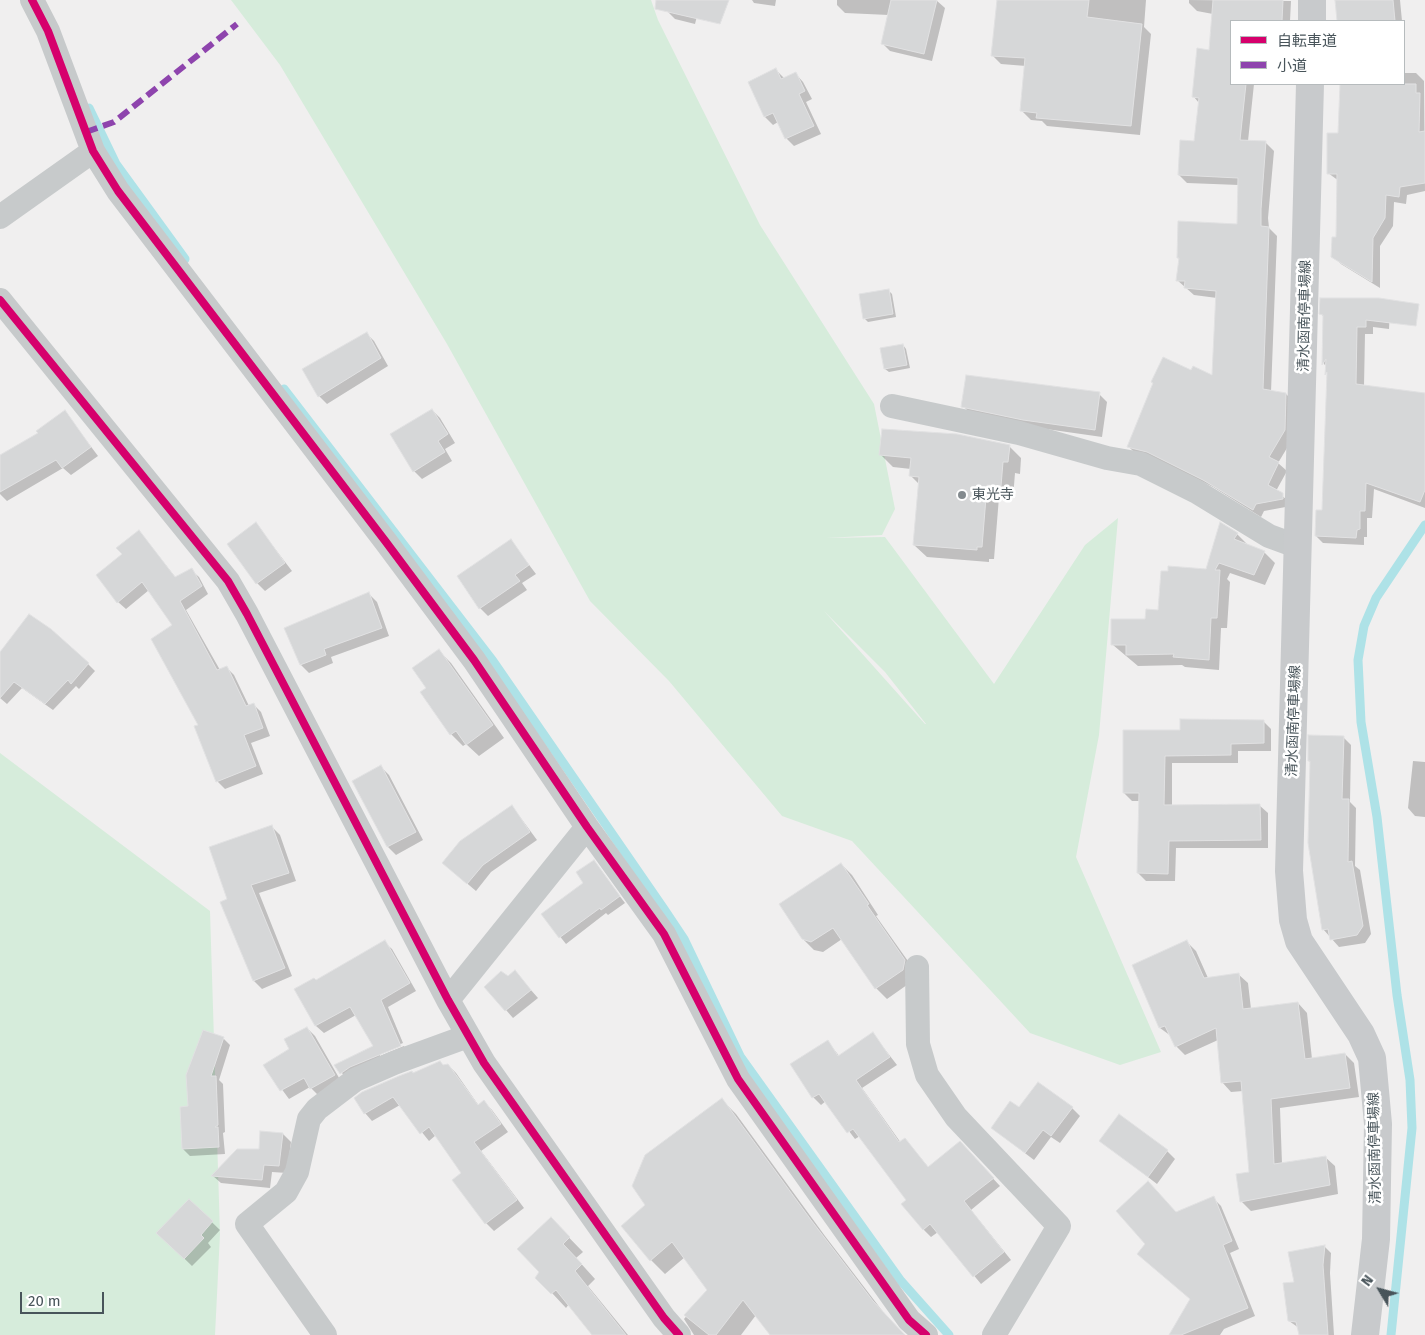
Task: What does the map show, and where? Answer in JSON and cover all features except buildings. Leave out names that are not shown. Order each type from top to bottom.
[{"type":"main road","points":[[1312,0],[1312,20]]},
{"type":"main road","name":"清水函南停車場線","points":[[1310,85],[1289,871],[1293,920],[1299,941],[1361,1034],[1372,1058],[1378,1124],[1376,1239],[1365,1335]]},
{"type":"street","points":[[32,0],[48,32],[93,151],[118,191],[468,652],[587,827],[664,934],[738,1079],[903,1312],[926,1335]]},
{"type":"street","points":[[0,217],[93,151]]},
{"type":"street","points":[[0,300],[228,581],[468,1036],[521,1116],[664,1318],[679,1335]]},
{"type":"street","points":[[892,406],[1019,433],[1107,458],[1141,464],[1197,492],[1269,536],[1299,547]]},
{"type":"street","points":[[448,1000],[587,827]]},
{"type":"street","points":[[917,967],[918,1044],[927,1075],[956,1117],[1059,1226],[994,1335]]},
{"type":"street","points":[[325,1335],[247,1224],[286,1192],[297,1172],[309,1119],[317,1109],[355,1080],[394,1063],[468,1036]]},
{"type":"green space","points":[[231,0],[651,0],[658,20],[760,225],[874,404],[895,509],[882,535],[826,538],[885,537],[994,684],[1085,545],[1118,518],[1099,735],[1076,857],[1161,1052],[1120,1065],[1030,1033],[852,841],[782,816],[669,681],[590,601],[447,344],[280,65]],"holes":[[[824,611],[885,672],[926,724]]]},
{"type":"green space","points":[[0,753],[210,911],[220,1234],[215,1335],[0,1335]]},
{"type":"waterway","points":[[89,108],[116,164],[185,259]]},
{"type":"waterway","points":[[284,389],[493,661],[684,939],[740,1056],[901,1281],[949,1335]]},
{"type":"waterway","points":[[1391,1335],[1412,1128],[1410,1080],[1397,995],[1377,817],[1361,722],[1358,660],[1364,626],[1376,598],[1425,525]]},
{"type":"marked path","points":[[86,132],[114,122],[237,24]]},
{"type":"cycle path","points":[[32,0],[48,31],[93,151],[118,191],[474,660],[587,827],[664,934],[738,1079],[909,1320],[926,1335]]},
{"type":"cycle path","points":[[0,300],[228,581],[448,1000],[484,1063],[664,1318],[679,1335]]},
{"type":"place","name":"東光寺","points":[[962,495]]}]
